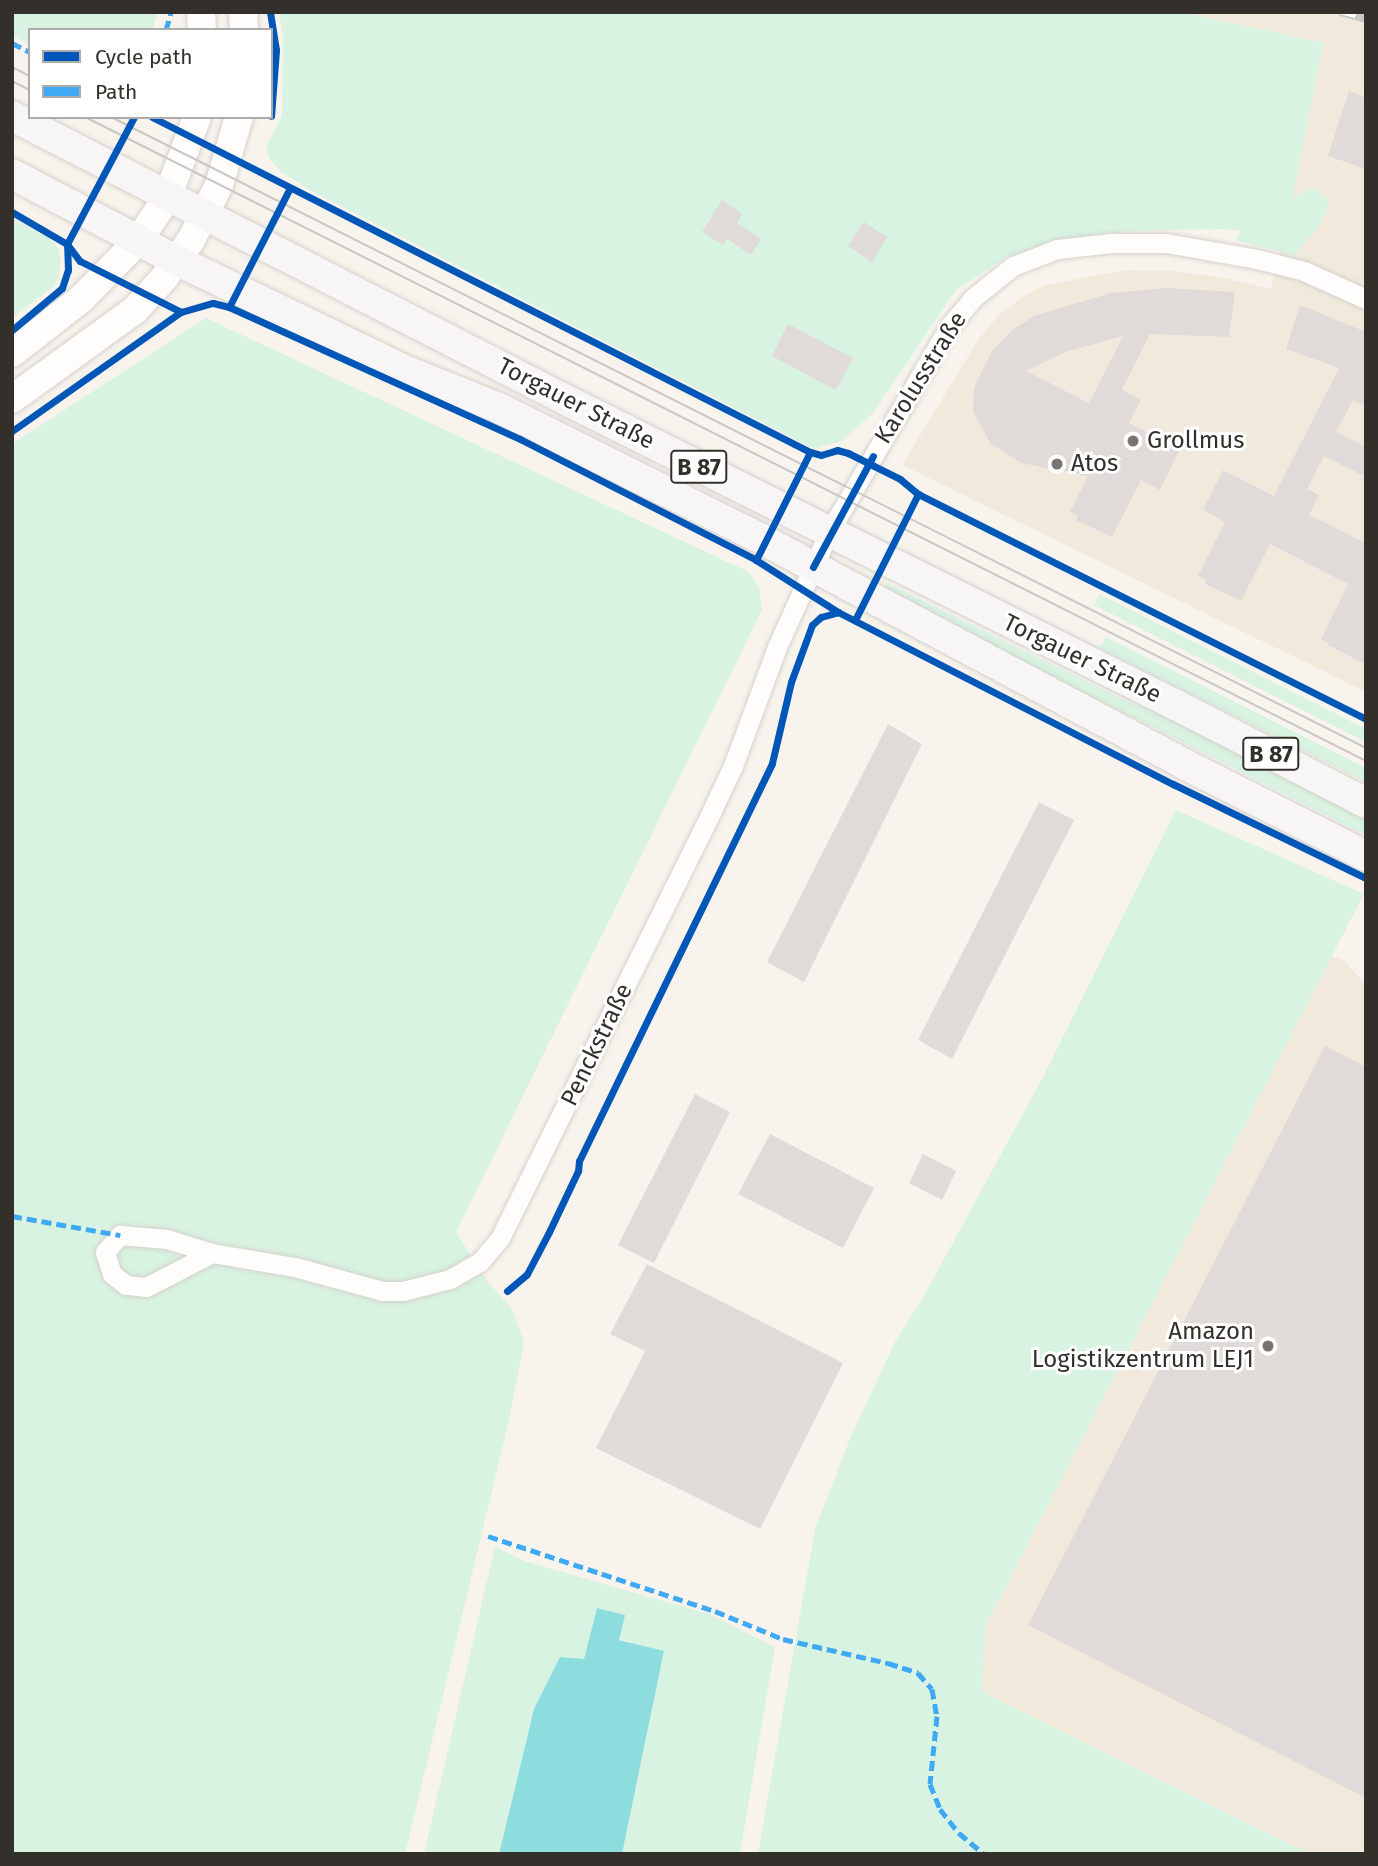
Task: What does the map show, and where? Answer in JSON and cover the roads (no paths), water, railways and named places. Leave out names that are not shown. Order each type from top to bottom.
[{"type":"main road","name":"Torgauer Straße","points":[[12,116],[204,217],[1366,803]]},
{"type":"main road","points":[[12,353],[81,299],[138,241],[167,198],[196,119]]},
{"type":"main road","points":[[12,399],[135,310],[177,261],[204,217],[229,159],[239,119]]},
{"type":"main road","name":"Torgauer Straße","points":[[12,174],[177,261],[409,372],[501,409],[813,567],[1184,764],[1366,856]]},
{"type":"street","name":"Karolusstraße","points":[[813,567],[829,531],[948,328],[973,298],[1013,266],[1057,249],[1112,243],[1166,243],[1216,250],[1304,271],[1366,299]]},
{"type":"street","name":"Penckstraße","points":[[212,1253],[146,1287],[127,1285],[112,1274],[105,1252],[120,1235],[167,1239],[212,1253],[295,1267],[382,1291],[403,1292],[450,1279],[480,1262],[500,1238],[514,1213],[712,810],[813,567]]},
{"type":"water","points":[[597,1608],[625,1615],[619,1640],[664,1651],[622,1854],[499,1854],[534,1709],[560,1657],[584,1659]]},
{"type":"tram line","points":[[12,67],[28,75]]},
{"type":"tram line","points":[[12,81],[28,89]]},
{"type":"tram line","points":[[89,119],[1366,761]]},
{"type":"tram line","points":[[115,119],[1366,748]]},
{"type":"railway","points":[[1340,12],[1366,19]]},
{"type":"place","name":"Grollmus","points":[[1133,441]]},
{"type":"place","name":"Atos","points":[[1057,464]]},
{"type":"place","name":"Amazon Logistikzentrum LEJ1","points":[[1268,1346]]}]
